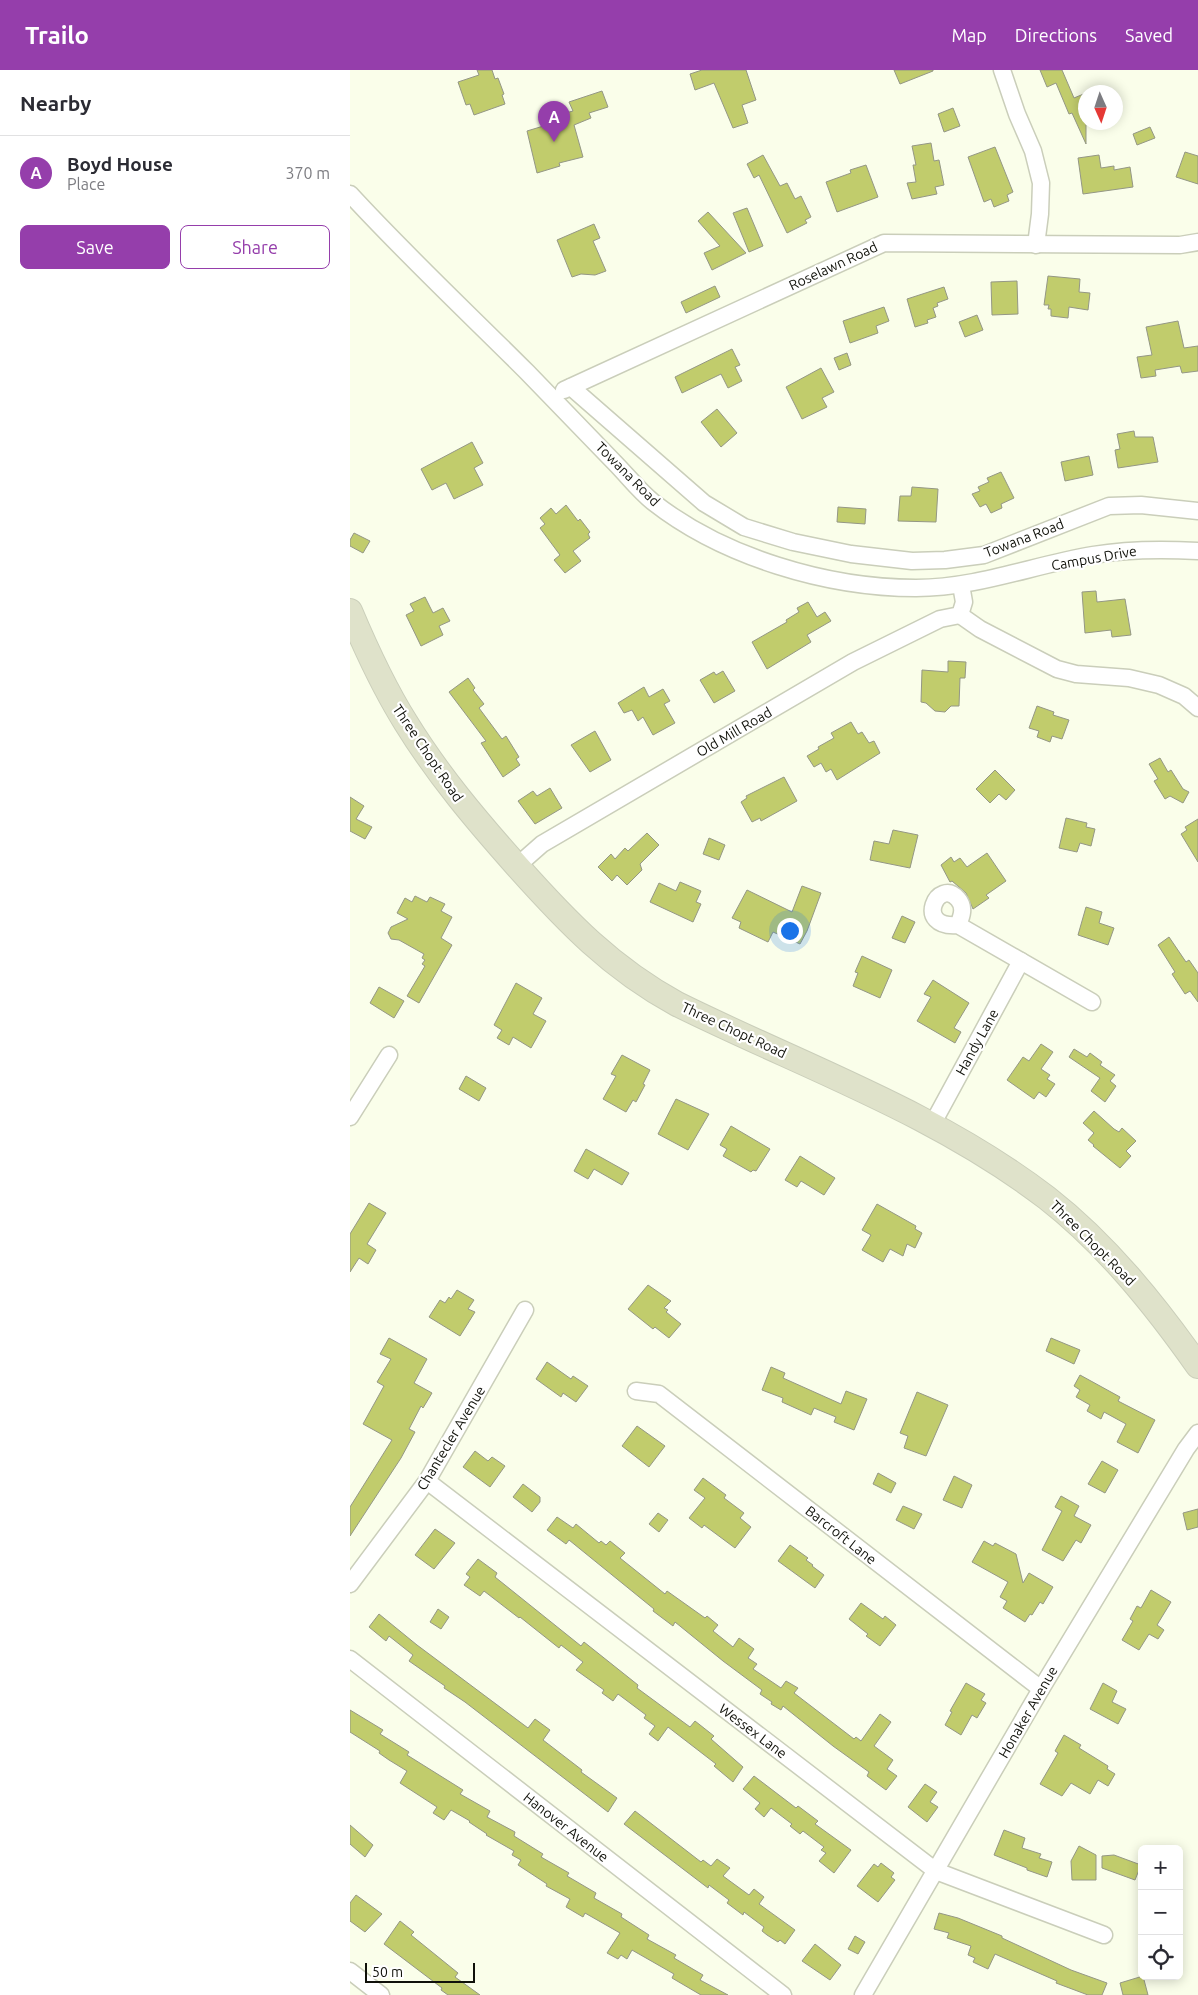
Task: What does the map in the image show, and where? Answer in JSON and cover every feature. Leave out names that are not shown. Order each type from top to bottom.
[{"type":"main road","name":"Three Chopt Road","points":[[350,611],[377,671],[405,722],[465,806],[534,887],[590,943],[643,984],[698,1014],[854,1084],[933,1124],[1009,1171],[1048,1198],[1139,1289],[1198,1366]]},
{"type":"street","points":[[1002,70],[1016,114],[1034,151],[1041,183],[1036,245]]},
{"type":"street","name":"Towana Road","points":[[350,194],[415,262],[551,396],[652,501],[696,530],[742,553],[787,568],[863,584],[916,588],[961,585],[991,579]]},
{"type":"street","name":"Roselawn Road","points":[[551,396],[884,242],[1180,245],[1198,242]]},
{"type":"street","name":"Towana Road","points":[[572,387],[704,503],[744,527],[793,542],[851,554],[912,561],[945,560],[984,555],[1109,506],[1141,505],[1198,511]]},
{"type":"street","name":"Campus Drive","points":[[991,579],[1092,555],[1142,550],[1198,551]]},
{"type":"street","points":[[984,555],[991,579]]},
{"type":"street","points":[[961,585],[964,602],[960,615],[980,629],[1056,670],[1076,674],[1129,678],[1159,685],[1184,696],[1198,708]]},
{"type":"street","name":"Old Mill Road","points":[[517,866],[542,844],[853,662],[940,619],[960,615]]},
{"type":"street","points":[[958,925],[1092,1002]]},
{"type":"street","name":"Handy Lane","points":[[933,1124],[1021,961]]},
{"type":"street","points":[[350,1117],[389,1055]]},
{"type":"street","name":"Chantecler Avenue","points":[[350,1584],[428,1482],[525,1310]]},
{"type":"street","name":"Barcroft Lane","points":[[636,1391],[659,1394],[1041,1689]]},
{"type":"street","name":"Honaker Avenue","points":[[864,1995],[1041,1689],[1186,1449],[1198,1433]]},
{"type":"street","name":"Wessex Lane","points":[[428,1482],[936,1870],[1104,1935]]},
{"type":"street","name":"Hanover Avenue","points":[[350,1659],[783,1995]]},
{"type":"street","points":[[350,1971],[381,1995]]},
{"type":"building","points":[[477,70],[492,70],[495,79],[498,78],[504,94],[502,95],[505,104],[474,115],[470,104],[466,105],[458,82],[479,75]]},
{"type":"building","points":[[702,70],[746,70],[756,100],[742,105],[748,123],[733,128],[714,83],[695,90],[690,74]]},
{"type":"building","points":[[894,70],[933,70],[933,71],[900,84]]},
{"type":"building","points":[[1040,70],[1062,70],[1074,98],[1078,96],[1078,126],[1072,113],[1069,114],[1056,83],[1047,87]]},
{"type":"building","points":[[602,91],[608,107],[589,113],[591,118],[574,125],[583,157],[559,163],[560,166],[537,173],[527,131],[550,124],[548,118],[573,111],[569,102]]},
{"type":"building","points":[[953,108],[960,126],[944,132],[938,114]]},
{"type":"building","points":[[1150,127],[1155,138],[1137,145],[1133,134]]},
{"type":"building","points":[[1080,130],[1086,130],[1086,144]]},
{"type":"building","points":[[931,143],[934,161],[939,160],[944,185],[935,187],[937,194],[912,199],[907,183],[916,182],[913,165],[916,165],[912,146]]},
{"type":"building","points":[[995,147],[1013,192],[1007,195],[1009,201],[994,207],[991,199],[984,202],[968,157]]},
{"type":"building","points":[[1185,152],[1198,156],[1198,184],[1176,177]]},
{"type":"building","points":[[763,155],[780,186],[787,183],[795,199],[801,196],[811,217],[805,220],[807,223],[787,233],[759,175],[754,178],[747,164]]},
{"type":"building","points":[[1099,155],[1101,168],[1114,166],[1114,170],[1130,167],[1133,187],[1083,194],[1078,158]]},
{"type":"building","points":[[866,165],[878,197],[837,212],[826,182],[851,173],[850,170]]},
{"type":"building","points":[[747,208],[763,246],[749,252],[733,213]]},
{"type":"building","points":[[708,212],[746,253],[712,270],[704,253],[720,246],[698,221]]},
{"type":"building","points":[[594,224],[600,238],[593,241],[606,271],[595,275],[581,274],[572,277],[557,240]]},
{"type":"building","points":[[1048,276],[1080,279],[1079,292],[1090,293],[1088,310],[1069,307],[1068,318],[1051,316],[1051,309],[1048,309],[1049,305],[1044,305]]},
{"type":"building","points":[[1017,281],[1018,314],[992,315],[991,282]]},
{"type":"building","points":[[715,286],[720,297],[686,313],[681,302]]},
{"type":"building","points":[[944,287],[948,299],[937,303],[938,306],[933,308],[936,317],[927,320],[928,323],[915,327],[907,299]]},
{"type":"building","points":[[884,307],[889,321],[876,326],[878,333],[850,343],[843,321]]},
{"type":"building","points":[[977,315],[983,330],[965,337],[959,322]]},
{"type":"building","points":[[1178,321],[1184,348],[1198,346],[1198,371],[1182,373],[1180,366],[1155,370],[1156,376],[1141,378],[1137,357],[1152,355],[1146,327]]},
{"type":"building","points":[[732,349],[740,365],[735,367],[742,381],[728,388],[721,374],[682,393],[675,377]]},
{"type":"building","points":[[847,353],[851,365],[839,370],[834,358]]},
{"type":"building","points":[[821,368],[834,392],[822,398],[827,407],[802,419],[786,387]]},
{"type":"building","points":[[717,409],[737,433],[721,447],[701,422]]},
{"type":"building","points":[[1134,431],[1135,437],[1153,437],[1158,462],[1118,468],[1115,450],[1120,449],[1117,434]]},
{"type":"building","points":[[472,442],[483,463],[474,468],[483,485],[454,499],[446,483],[432,490],[421,469]]},
{"type":"building","points":[[1089,456],[1093,475],[1065,481],[1061,462]]},
{"type":"building","points":[[1001,472],[1014,498],[1001,504],[1002,508],[991,513],[986,504],[980,507],[972,494],[980,491],[978,487],[989,482],[987,478]]},
{"type":"building","points":[[912,487],[938,489],[936,522],[898,521],[900,496],[911,496]]},
{"type":"building","points":[[566,505],[578,521],[580,519],[590,532],[588,534],[590,538],[573,551],[581,561],[565,573],[554,560],[560,555],[540,528],[545,524],[540,518],[551,508],[556,514]]},
{"type":"building","points":[[838,507],[866,509],[865,524],[837,522]]},
{"type":"building","points":[[354,533],[370,541],[363,553],[350,546],[350,540]]},
{"type":"building","points":[[1096,591],[1097,602],[1125,599],[1131,635],[1112,637],[1111,630],[1085,633],[1082,592]]},
{"type":"building","points":[[425,597],[433,613],[443,608],[450,621],[439,626],[443,635],[421,646],[406,615],[414,611],[410,604]]},
{"type":"building","points":[[808,602],[817,617],[825,612],[831,621],[807,635],[811,642],[767,669],[752,642],[787,622],[786,620],[799,612],[797,608]]},
{"type":"building","points":[[948,661],[966,662],[965,678],[960,678],[959,706],[951,706],[945,712],[935,711],[926,703],[921,702],[922,670],[948,672]]},
{"type":"building","points":[[723,671],[735,691],[714,703],[700,680],[714,672],[716,675]]},
{"type":"building","points":[[468,678],[475,688],[473,690],[484,704],[479,708],[502,739],[506,736],[519,757],[516,759],[520,765],[503,777],[481,743],[486,741],[449,692]]},
{"type":"building","points":[[644,687],[649,697],[663,689],[670,701],[664,704],[675,723],[653,735],[643,717],[638,721],[632,710],[624,713],[618,703]]},
{"type":"building","points":[[1037,706],[1054,712],[1053,715],[1069,720],[1062,739],[1052,736],[1050,742],[1037,737],[1039,731],[1029,728]]},
{"type":"building","points":[[851,722],[858,734],[862,732],[869,743],[874,741],[880,753],[837,780],[831,769],[826,772],[821,763],[814,767],[807,756],[834,738],[831,733]]},
{"type":"building","points":[[595,731],[611,760],[590,772],[571,745]]},
{"type":"building","points":[[1160,758],[1168,772],[1171,770],[1183,789],[1189,792],[1183,803],[1170,796],[1165,799],[1154,781],[1158,779],[1149,764]]},
{"type":"building","points":[[995,770],[1015,790],[1006,800],[999,794],[990,803],[976,789]]},
{"type":"building","points":[[784,777],[797,801],[761,821],[760,818],[752,822],[741,802],[747,798],[746,796]]},
{"type":"building","points":[[550,788],[562,808],[535,824],[518,801],[533,791],[537,796]]},
{"type":"building","points":[[350,797],[364,806],[356,819],[372,827],[365,839],[350,831]]},
{"type":"building","points":[[1066,818],[1087,823],[1086,827],[1095,829],[1091,846],[1080,843],[1077,852],[1059,848]]},
{"type":"building","points":[[1198,819],[1198,862],[1181,834],[1187,830],[1185,827]]},
{"type":"building","points":[[893,830],[918,835],[910,868],[870,860],[874,841],[889,844]]},
{"type":"building","points":[[647,833],[659,845],[640,864],[642,870],[627,885],[617,875],[612,881],[598,867],[611,854],[615,859],[625,848],[628,851]]},
{"type":"building","points":[[709,838],[725,845],[719,860],[703,854]]},
{"type":"building","points":[[987,853],[1006,881],[986,895],[989,898],[973,909],[966,893],[952,881],[950,882],[941,865],[951,857],[954,862],[960,858],[967,867]]},
{"type":"building","points":[[680,882],[701,891],[696,902],[701,904],[693,922],[650,902],[659,883],[676,891]]},
{"type":"building","points":[[802,886],[821,893],[807,931],[800,944],[773,932],[768,942],[739,928],[741,922],[732,918],[747,890],[792,912]]},
{"type":"building","points":[[415,896],[427,902],[430,897],[445,904],[441,911],[452,917],[441,938],[452,945],[419,1003],[407,996],[425,966],[422,964],[425,960],[422,958],[424,954],[399,940],[391,939],[388,933],[391,927],[408,919],[397,913],[405,898],[412,902]]},
{"type":"building","points":[[1086,907],[1102,912],[1099,923],[1114,928],[1108,945],[1078,935]]},
{"type":"building","points":[[902,916],[915,922],[905,943],[892,938]]},
{"type":"building","points":[[1169,937],[1186,962],[1189,960],[1198,973],[1198,1002],[1190,991],[1185,994],[1172,974],[1175,972],[1158,945]]},
{"type":"building","points":[[862,956],[892,970],[880,998],[853,986],[858,973],[855,972]]},
{"type":"building","points":[[933,980],[969,1003],[954,1028],[961,1032],[955,1043],[917,1021],[931,997],[924,994]]},
{"type":"building","points":[[516,983],[542,998],[533,1014],[546,1021],[531,1048],[513,1037],[509,1045],[497,1038],[502,1030],[494,1025]]},
{"type":"building","points":[[379,987],[404,1001],[394,1018],[370,1003]]},
{"type":"building","points":[[1041,1044],[1053,1052],[1041,1069],[1050,1075],[1047,1079],[1055,1084],[1046,1097],[1039,1092],[1034,1099],[1007,1080],[1023,1057],[1029,1061]]},
{"type":"building","points":[[1074,1049],[1087,1057],[1090,1053],[1102,1062],[1100,1065],[1115,1075],[1110,1081],[1116,1086],[1105,1102],[1091,1091],[1100,1078],[1069,1057]]},
{"type":"building","points":[[622,1055],[650,1070],[636,1102],[633,1100],[626,1112],[603,1099],[616,1076],[611,1074]]},
{"type":"building","points":[[466,1076],[486,1088],[479,1101],[459,1089]]},
{"type":"building","points":[[676,1099],[709,1114],[688,1150],[658,1134]]},
{"type":"building","points":[[1094,1111],[1114,1129],[1119,1132],[1122,1128],[1136,1141],[1126,1151],[1131,1156],[1120,1168],[1088,1140],[1094,1133],[1083,1123]]},
{"type":"building","points":[[731,1126],[770,1149],[756,1171],[753,1170],[751,1172],[723,1156],[727,1149],[720,1145]]},
{"type":"building","points":[[586,1149],[629,1173],[622,1185],[594,1169],[588,1179],[574,1171]]},
{"type":"building","points":[[800,1156],[835,1178],[824,1195],[801,1181],[797,1187],[785,1180]]},
{"type":"building","points":[[369,1203],[386,1213],[367,1244],[376,1250],[368,1264],[359,1258],[350,1272],[350,1234]]},
{"type":"building","points":[[877,1204],[916,1226],[915,1229],[922,1233],[915,1248],[907,1244],[903,1256],[890,1249],[883,1262],[862,1250],[871,1235],[862,1230]]},
{"type":"building","points":[[648,1285],[671,1301],[664,1308],[668,1310],[666,1312],[681,1324],[669,1338],[655,1327],[653,1329],[628,1309]]},
{"type":"building","points":[[457,1290],[474,1300],[468,1309],[475,1312],[460,1336],[429,1317],[440,1300],[445,1303],[449,1297],[451,1299]]},
{"type":"building","points":[[389,1338],[427,1359],[414,1383],[432,1393],[423,1408],[421,1406],[409,1429],[415,1432],[401,1458],[350,1536],[350,1507],[392,1440],[363,1424],[384,1386],[377,1382],[391,1359],[380,1354]]},
{"type":"building","points":[[1051,1338],[1080,1350],[1074,1364],[1046,1351]]},
{"type":"building","points":[[547,1362],[571,1379],[573,1376],[588,1386],[576,1402],[563,1393],[561,1397],[536,1379]]},
{"type":"building","points":[[771,1367],[785,1373],[783,1378],[841,1404],[846,1391],[867,1399],[854,1430],[834,1422],[836,1417],[814,1408],[811,1415],[782,1402],[783,1398],[762,1390]]},
{"type":"building","points":[[1080,1375],[1120,1397],[1118,1401],[1155,1420],[1138,1453],[1117,1442],[1126,1424],[1104,1412],[1101,1419],[1087,1411],[1090,1405],[1076,1397],[1080,1390],[1074,1386]]},
{"type":"building","points":[[917,1392],[948,1405],[926,1456],[904,1448],[908,1436],[900,1433]]},
{"type":"building","points":[[637,1426],[665,1446],[649,1467],[622,1446]]},
{"type":"building","points":[[475,1451],[488,1461],[492,1457],[505,1466],[490,1487],[463,1467]]},
{"type":"building","points":[[1102,1461],[1118,1470],[1105,1493],[1088,1484]]},
{"type":"building","points":[[878,1473],[896,1483],[891,1493],[873,1484]]},
{"type":"building","points":[[954,1476],[972,1485],[962,1508],[943,1500]]},
{"type":"building","points":[[703,1478],[726,1495],[724,1498],[744,1513],[740,1518],[751,1527],[735,1548],[704,1525],[702,1528],[689,1518],[705,1498],[694,1490]]},
{"type":"building","points":[[523,1484],[540,1497],[540,1502],[532,1512],[513,1497]]},
{"type":"building","points":[[1061,1496],[1079,1506],[1074,1516],[1091,1525],[1081,1543],[1076,1540],[1063,1561],[1042,1550],[1062,1511],[1055,1507]]},
{"type":"building","points":[[903,1506],[922,1514],[914,1529],[896,1520]]},
{"type":"building","points":[[1198,1509],[1198,1527],[1187,1530],[1183,1513]]},
{"type":"building","points":[[658,1513],[668,1520],[659,1532],[649,1524]]},
{"type":"building","points":[[557,1517],[573,1528],[576,1524],[599,1543],[601,1541],[606,1545],[610,1541],[625,1553],[620,1558],[665,1594],[667,1591],[718,1625],[713,1631],[733,1647],[739,1638],[754,1649],[748,1658],[757,1664],[753,1669],[781,1688],[786,1681],[798,1688],[794,1693],[854,1739],[856,1737],[861,1741],[880,1714],[891,1722],[874,1746],[893,1760],[887,1769],[897,1776],[886,1790],[867,1776],[869,1772],[783,1706],[781,1710],[771,1704],[772,1702],[760,1694],[762,1690],[675,1622],[673,1626],[653,1611],[654,1609],[569,1540],[566,1544],[547,1530]]},
{"type":"building","points":[[435,1529],[455,1543],[434,1569],[415,1555]]},
{"type":"building","points":[[984,1541],[993,1546],[995,1543],[1016,1554],[1023,1583],[1029,1573],[1053,1587],[1043,1604],[1040,1602],[1025,1622],[1003,1608],[1007,1601],[1000,1597],[1008,1582],[972,1562]]},
{"type":"building","points":[[790,1545],[808,1558],[806,1560],[824,1575],[815,1588],[778,1561]]},
{"type":"building","points":[[478,1559],[497,1573],[495,1577],[581,1646],[584,1642],[638,1685],[637,1688],[690,1727],[695,1721],[714,1736],[711,1739],[743,1767],[733,1782],[714,1766],[716,1764],[668,1727],[658,1741],[649,1734],[655,1726],[644,1718],[646,1715],[618,1694],[613,1701],[602,1693],[604,1690],[576,1670],[583,1662],[561,1645],[559,1648],[484,1591],[480,1596],[464,1585],[470,1577],[466,1574]]},
{"type":"building","points":[[1151,1590],[1171,1602],[1157,1625],[1164,1630],[1158,1639],[1149,1634],[1139,1650],[1122,1640],[1133,1621],[1130,1619],[1137,1606],[1141,1608]]},
{"type":"building","points":[[861,1603],[883,1619],[885,1616],[896,1625],[880,1646],[866,1636],[868,1634],[849,1619]]},
{"type":"building","points":[[438,1609],[449,1617],[441,1629],[430,1622]]},
{"type":"building","points":[[379,1614],[417,1645],[528,1728],[535,1719],[550,1730],[543,1740],[582,1770],[581,1772],[617,1798],[608,1812],[444,1688],[445,1686],[409,1661],[413,1655],[389,1636],[386,1641],[369,1627]]},
{"type":"building","points":[[966,1683],[985,1694],[981,1700],[986,1703],[977,1718],[972,1715],[961,1735],[945,1725],[952,1712],[950,1711]]},
{"type":"building","points":[[1103,1683],[1117,1691],[1112,1702],[1126,1709],[1118,1724],[1090,1709]]},
{"type":"building","points":[[350,1710],[383,1730],[380,1734],[409,1752],[407,1755],[463,1790],[460,1794],[490,1811],[487,1817],[515,1832],[514,1836],[543,1854],[541,1857],[569,1873],[567,1876],[596,1893],[594,1898],[622,1914],[621,1917],[649,1935],[647,1939],[676,1955],[674,1958],[703,1975],[700,1980],[728,1995],[701,1995],[672,1978],[674,1974],[632,1950],[627,1959],[621,1955],[618,1959],[607,1953],[620,1933],[585,1913],[583,1917],[566,1907],[570,1899],[546,1886],[547,1884],[518,1865],[521,1860],[512,1855],[514,1851],[486,1835],[470,1821],[451,1810],[444,1820],[433,1813],[437,1807],[400,1783],[407,1771],[350,1732]]},
{"type":"building","points":[[1064,1735],[1081,1745],[1079,1748],[1108,1766],[1107,1769],[1115,1774],[1108,1786],[1098,1780],[1090,1794],[1071,1783],[1062,1796],[1040,1784],[1058,1753],[1055,1751]]},
{"type":"building","points":[[754,1776],[796,1808],[798,1806],[818,1821],[815,1824],[851,1850],[834,1873],[819,1861],[826,1853],[821,1850],[824,1847],[803,1831],[800,1834],[790,1826],[792,1824],[771,1808],[764,1817],[755,1809],[760,1803],[743,1789]]},
{"type":"building","points":[[925,1784],[937,1792],[930,1802],[938,1807],[927,1822],[908,1807]]},
{"type":"building","points":[[635,1811],[701,1862],[703,1860],[711,1866],[717,1859],[730,1868],[723,1876],[749,1895],[754,1889],[764,1897],[759,1904],[795,1930],[785,1944],[767,1935],[762,1931],[764,1927],[744,1912],[743,1915],[727,1903],[729,1900],[709,1885],[708,1888],[624,1824]]},
{"type":"building","points":[[350,1825],[373,1845],[365,1857],[350,1844]]},
{"type":"building","points":[[1004,1830],[1025,1838],[1022,1848],[1041,1854],[1039,1858],[1052,1862],[1047,1877],[994,1855]]},
{"type":"building","points":[[1079,1846],[1096,1855],[1096,1880],[1072,1880],[1071,1861]]},
{"type":"building","points":[[1114,1855],[1138,1864],[1138,1872],[1135,1880],[1102,1868],[1102,1856]]},
{"type":"building","points":[[881,1863],[894,1873],[891,1877],[895,1880],[878,1902],[857,1886],[874,1864],[878,1867]]},
{"type":"building","points":[[356,1895],[382,1914],[365,1932],[350,1921],[350,1903]]},
{"type":"building","points":[[939,1913],[958,1918],[1002,1936],[1002,1938],[1071,1970],[1107,1983],[1102,1995],[1088,1995],[1056,1983],[1057,1981],[995,1954],[988,1969],[973,1962],[975,1958],[968,1955],[971,1946],[947,1938],[949,1933],[934,1929]]},
{"type":"building","points":[[400,1921],[414,1932],[411,1935],[458,1973],[455,1977],[480,1995],[448,1995],[441,1990],[442,1988],[384,1944]]},
{"type":"building","points":[[855,1936],[865,1942],[858,1954],[848,1949]]},
{"type":"building","points":[[815,1944],[841,1965],[830,1980],[802,1961]]},
{"type":"building","points":[[1138,1978],[1138,1980],[1144,1980],[1148,1995],[1123,1995],[1120,1983]]},
{"type":"place","name":"Boyd House","points":[[554,142]]}]
